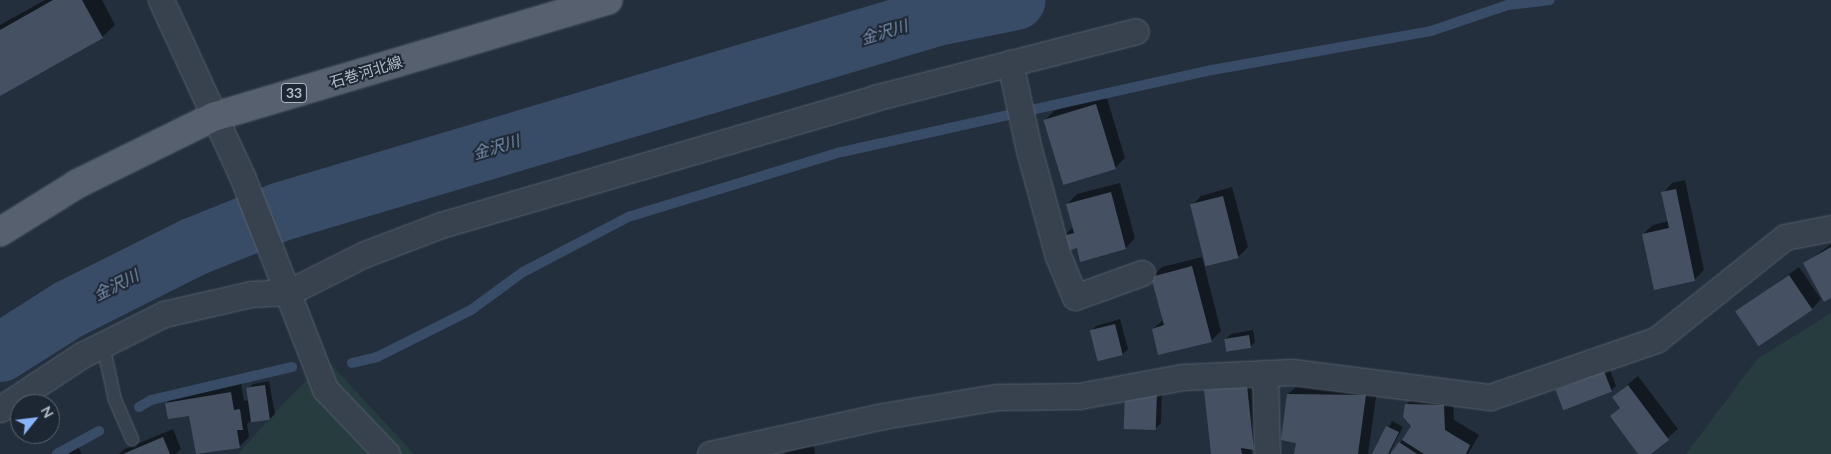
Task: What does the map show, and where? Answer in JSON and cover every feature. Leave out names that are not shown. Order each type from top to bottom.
[{"type":"main road","name":"石巻河北線","points":[[0,232],[77,184],[212,117],[608,0]]},
{"type":"street","points":[[161,0],[212,117],[242,176],[277,271],[289,292],[325,389],[387,454]]},
{"type":"street","points":[[0,409],[102,345],[164,314],[250,294],[289,292],[365,254],[441,225],[874,98],[1012,71],[1136,31]]},
{"type":"street","points":[[1012,71],[1023,122],[1058,256],[1075,297],[1142,273]]},
{"type":"street","points":[[710,454],[883,416],[996,397],[1079,396],[1183,377],[1292,372],[1490,397],[1656,340],[1785,237],[1831,228]]},
{"type":"street","points":[[1265,373],[1267,454]]},
{"type":"lane","points":[[102,345],[115,400],[132,439]]},
{"type":"green space","points":[[1831,313],[1831,454],[1686,454],[1757,359]]},
{"type":"green space","points":[[327,360],[414,454],[238,454],[280,407]]},
{"type":"building","points":[[53,0],[82,0],[103,38],[0,96],[0,30]]},
{"type":"building","points":[[1096,104],[1116,169],[1063,185],[1043,120]]},
{"type":"building","points":[[1676,189],[1695,281],[1654,290],[1642,234],[1669,228],[1661,192]]},
{"type":"building","points":[[1111,192],[1126,249],[1080,262],[1077,248],[1067,251],[1063,236],[1074,233],[1066,204]]},
{"type":"building","points":[[1223,196],[1238,258],[1205,266],[1190,204]]},
{"type":"building","points":[[1831,247],[1831,298],[1824,302],[1803,263]]},
{"type":"building","points":[[1192,266],[1212,342],[1158,355],[1152,329],[1164,325],[1151,277]]},
{"type":"building","points":[[1789,275],[1812,310],[1759,346],[1735,311]]},
{"type":"building","points":[[1115,324],[1123,355],[1098,361],[1090,330]]},
{"type":"building","points":[[1249,335],[1251,348],[1226,352],[1224,339]]},
{"type":"building","points":[[1604,371],[1612,392],[1563,410],[1555,390]]},
{"type":"building","points":[[265,385],[270,420],[251,422],[246,388]]},
{"type":"building","points":[[1247,385],[1254,450],[1241,448],[1242,454],[1211,454],[1204,390]]},
{"type":"building","points":[[1628,385],[1669,440],[1651,454],[1638,454],[1610,416],[1620,408],[1612,397]]},
{"type":"building","points":[[231,392],[234,410],[240,409],[243,430],[237,430],[240,448],[196,454],[189,416],[168,419],[165,403]]},
{"type":"building","points":[[1125,392],[1157,393],[1156,430],[1124,429]]},
{"type":"building","points":[[1287,394],[1366,395],[1358,454],[1294,454],[1296,443],[1281,440]]},
{"type":"building","points":[[1405,404],[1444,405],[1445,430],[1470,445],[1466,454],[1424,454],[1402,440],[1411,426],[1403,417]]},
{"type":"building","points":[[1386,426],[1399,432],[1388,454],[1372,454]]},
{"type":"building","points":[[163,437],[170,454],[123,454]]},
{"type":"building","points":[[1399,442],[1417,454],[1390,454]]},
{"type":"waterway","name":"金沢川","points":[[0,352],[68,309],[194,246],[281,211],[936,16],[1015,0]]},
{"type":"waterway","points":[[352,363],[377,357],[471,310],[523,272],[628,217],[837,153],[1212,70],[1431,31],[1508,5],[1550,0]]},
{"type":"waterway","points":[[139,407],[151,400],[292,367]]},
{"type":"waterway","points":[[57,454],[99,431]]}]
